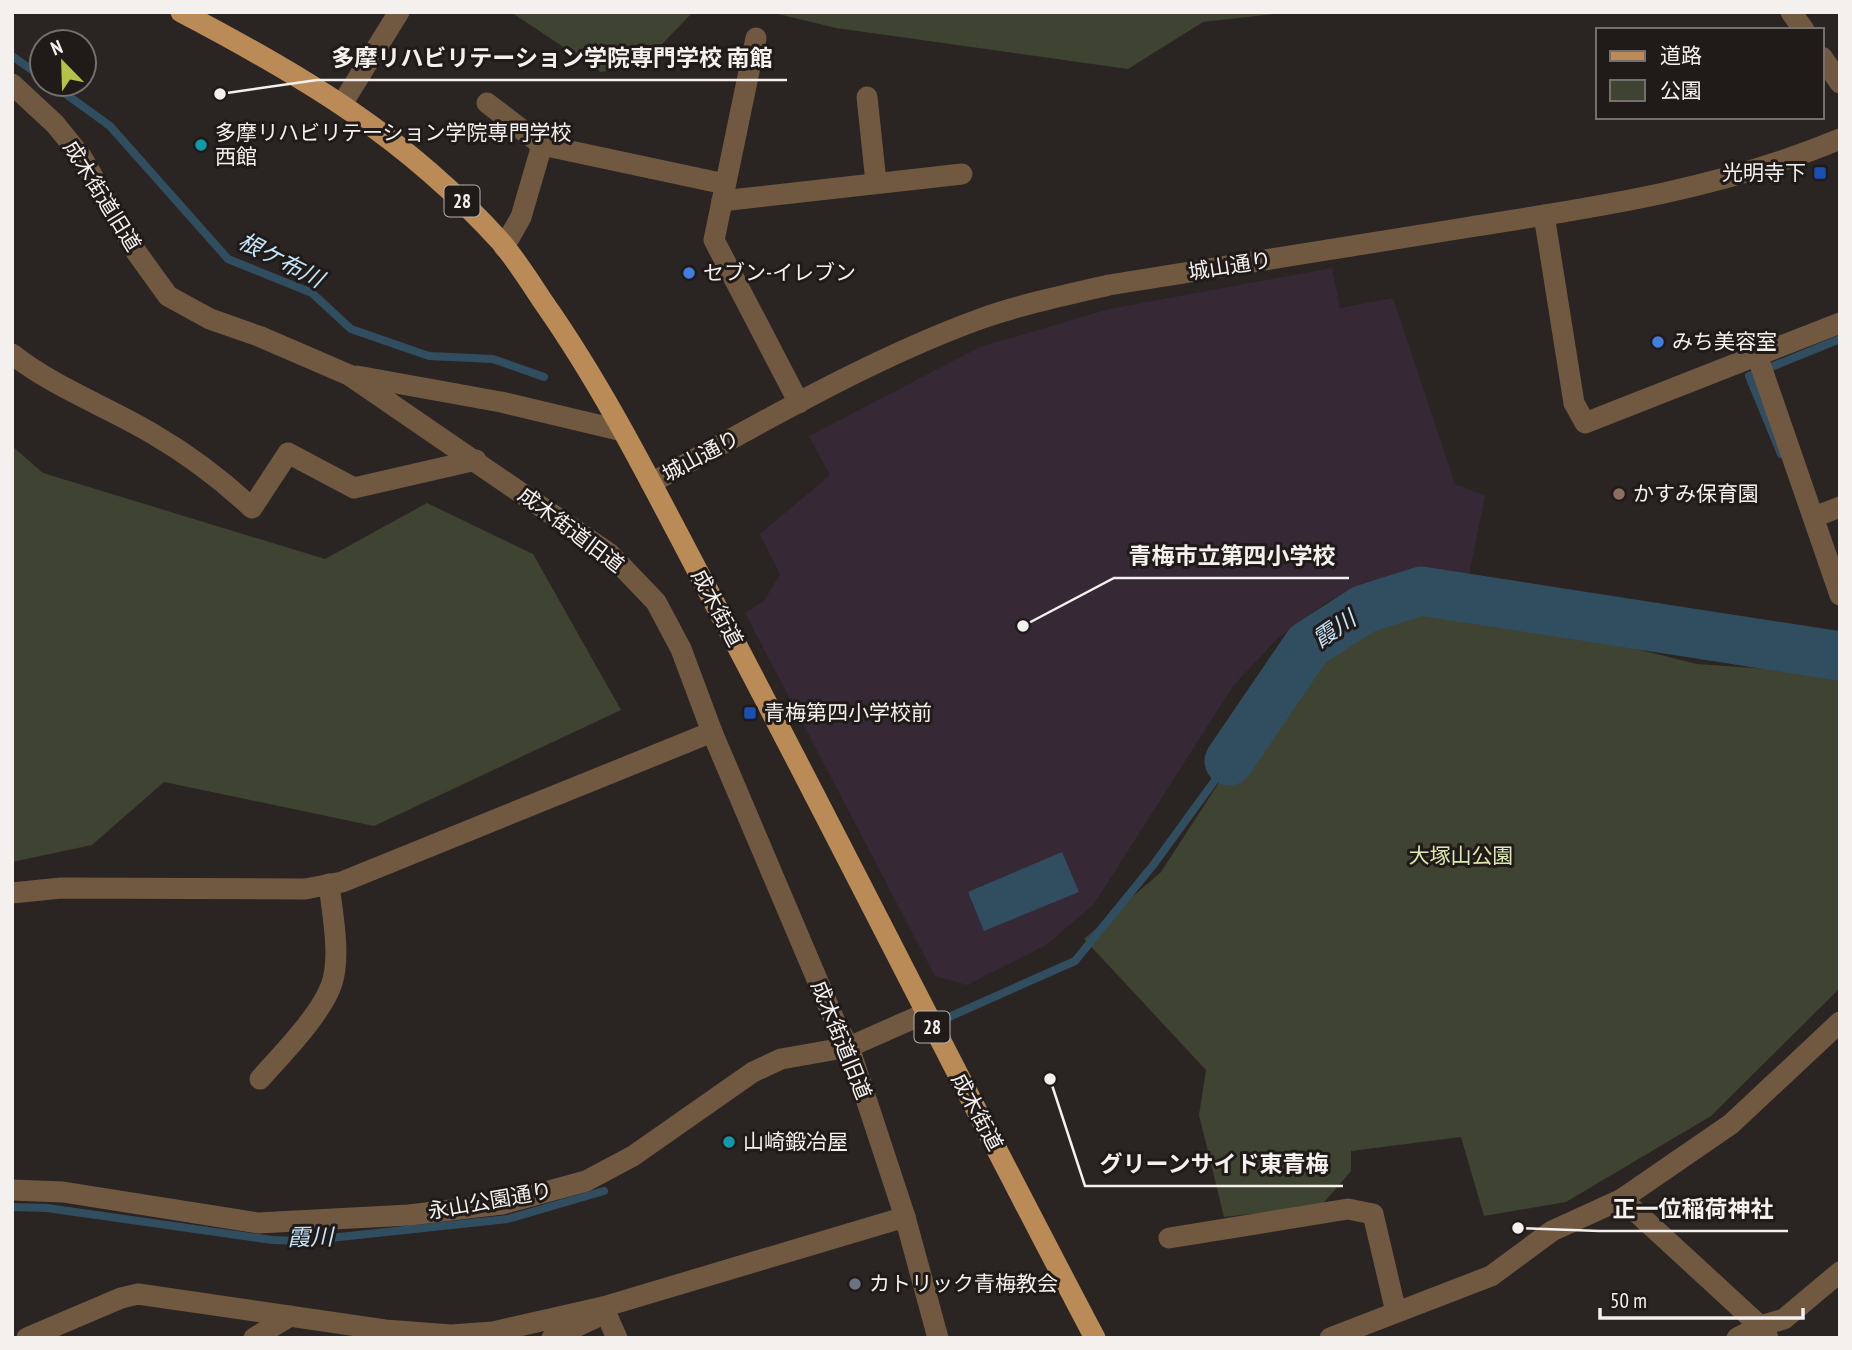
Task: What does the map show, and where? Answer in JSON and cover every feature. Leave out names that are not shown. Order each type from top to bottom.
[{"type":"main road","name":"成木街道","points":[[181,12],[211,21],[342,104],[411,154],[464,203],[504,247],[565,332],[651,483],[1095,1338]]},
{"type":"street","points":[[342,104],[400,12]]},
{"type":"street","points":[[1791,12],[1803,28]]},
{"type":"street","points":[[756,38],[714,240],[799,403]]},
{"type":"street","points":[[1824,60],[1840,83]]},
{"type":"street","name":"成木街道旧道","points":[[12,84],[55,124],[81,156],[137,253],[169,296],[210,319],[261,337],[349,375],[610,554],[656,602],[681,649],[712,732],[836,1024],[849,1047],[905,1217],[938,1338]]},
{"type":"street","points":[[867,97],[876,182]]},
{"type":"street","points":[[487,103],[542,145],[724,192],[962,174]]},
{"type":"street","name":"城山通り","points":[[651,483],[799,403],[919,344],[1040,301],[1109,285],[1544,215],[1703,186],[1759,171],[1840,139]]},
{"type":"street","points":[[504,247],[521,217],[542,145]]},
{"type":"street","points":[[1544,215],[1574,403],[1585,423],[1840,323]]},
{"type":"street","points":[[12,354],[39,376],[163,440],[206,468],[253,508],[288,453],[354,488],[476,460]]},
{"type":"street","points":[[1757,356],[1840,595]]},
{"type":"street","points":[[349,375],[501,402],[623,431]]},
{"type":"street","points":[[1814,517],[1840,507]]},
{"type":"street","points":[[12,893],[61,888],[305,889],[329,884],[453,838],[712,732]]},
{"type":"street","points":[[260,1079],[308,1024],[332,982],[335,938],[329,884]]},
{"type":"street","name":"永山公園通り","points":[[12,1190],[63,1192],[258,1223],[409,1215],[502,1204],[586,1181],[633,1156],[753,1072],[781,1059],[849,1047],[926,1013]]},
{"type":"street","points":[[1330,1338],[1491,1276],[1552,1231],[1622,1199],[1731,1124],[1840,1022]]},
{"type":"street","points":[[1622,1199],[1764,1332]]},
{"type":"street","points":[[1169,1238],[1348,1209],[1373,1214],[1396,1312]]},
{"type":"street","points":[[27,1338],[121,1298],[138,1294],[385,1330],[452,1335],[493,1332],[605,1310],[905,1217]]},
{"type":"street","points":[[1737,1338],[1764,1332],[1784,1320],[1840,1272]]},
{"type":"street","points":[[552,1338],[605,1310]]},
{"type":"street","points":[[605,1310],[617,1338]]},
{"type":"street","points":[[254,1338],[290,1316]]},
{"type":"shaded area","points":[[1332,268],[1340,308],[1393,298],[1455,484],[1485,496],[1469,575],[1406,573],[1359,584],[1321,606],[1277,639],[1233,686],[1094,904],[1046,945],[967,985],[935,976],[745,613],[764,601],[780,574],[760,534],[830,475],[809,436],[980,347],[1109,309]]},
{"type":"green space","points":[[511,12],[693,12],[642,65],[601,72]]},
{"type":"green space","points":[[770,12],[1291,12],[1203,22],[1128,69],[836,28]]},
{"type":"green space","points":[[12,446],[43,473],[325,559],[427,503],[533,554],[621,710],[374,826],[164,782],[92,845],[12,862]]},
{"type":"green space","name":"大塚山公園","points":[[1423,596],[1697,664],[1840,674],[1840,988],[1711,1116],[1566,1202],[1484,1216],[1461,1137],[1351,1151],[1351,1171],[1321,1206],[1224,1217],[1199,1115],[1206,1070],[1084,939],[1161,872],[1316,633],[1364,609]]},
{"type":"water","points":[[1062,852],[1079,892],[984,931],[968,892]]},
{"type":"waterway","name":"根ケ布川","points":[[12,56],[28,67]]},
{"type":"waterway","name":"根ケ布川","points":[[71,98],[110,126],[228,259],[312,293],[351,329],[429,356],[493,359],[544,377]]},
{"type":"waterway","points":[[1781,454],[1749,376],[1840,339]]},
{"type":"waterway","name":"霞川","points":[[1229,761],[1308,645],[1364,609],[1421,591],[1840,656]]},
{"type":"waterway","name":"霞川","points":[[949,1017],[1075,961],[1154,864],[1229,761]]},
{"type":"waterway","name":"霞川","points":[[12,1207],[47,1208],[272,1240],[302,1241],[508,1219],[604,1191]]},
{"type":"place","name":"多摩リハビリテーション学院専門学校 南館","points":[[220,94]]},
{"type":"place","name":"多摩リハビリテーション学院専門学校 西館","points":[[201,145]]},
{"type":"place","name":"光明寺下","points":[[1820,173]]},
{"type":"place","name":"セブン-イレブン","points":[[689,273]]},
{"type":"place","name":"みち美容室","points":[[1658,342]]},
{"type":"place","name":"かすみ保育園","points":[[1619,494]]},
{"type":"place","name":"青梅市立第四小学校","points":[[1023,626]]},
{"type":"place","name":"青梅第四小学校前","points":[[750,713]]},
{"type":"place","name":"グリーンサイド東青梅","points":[[1050,1079]]},
{"type":"place","name":"山崎鍛冶屋","points":[[729,1142]]},
{"type":"place","name":"正一位稲荷神社","points":[[1518,1228]]},
{"type":"place","name":"カトリック青梅教会","points":[[855,1284]]}]
